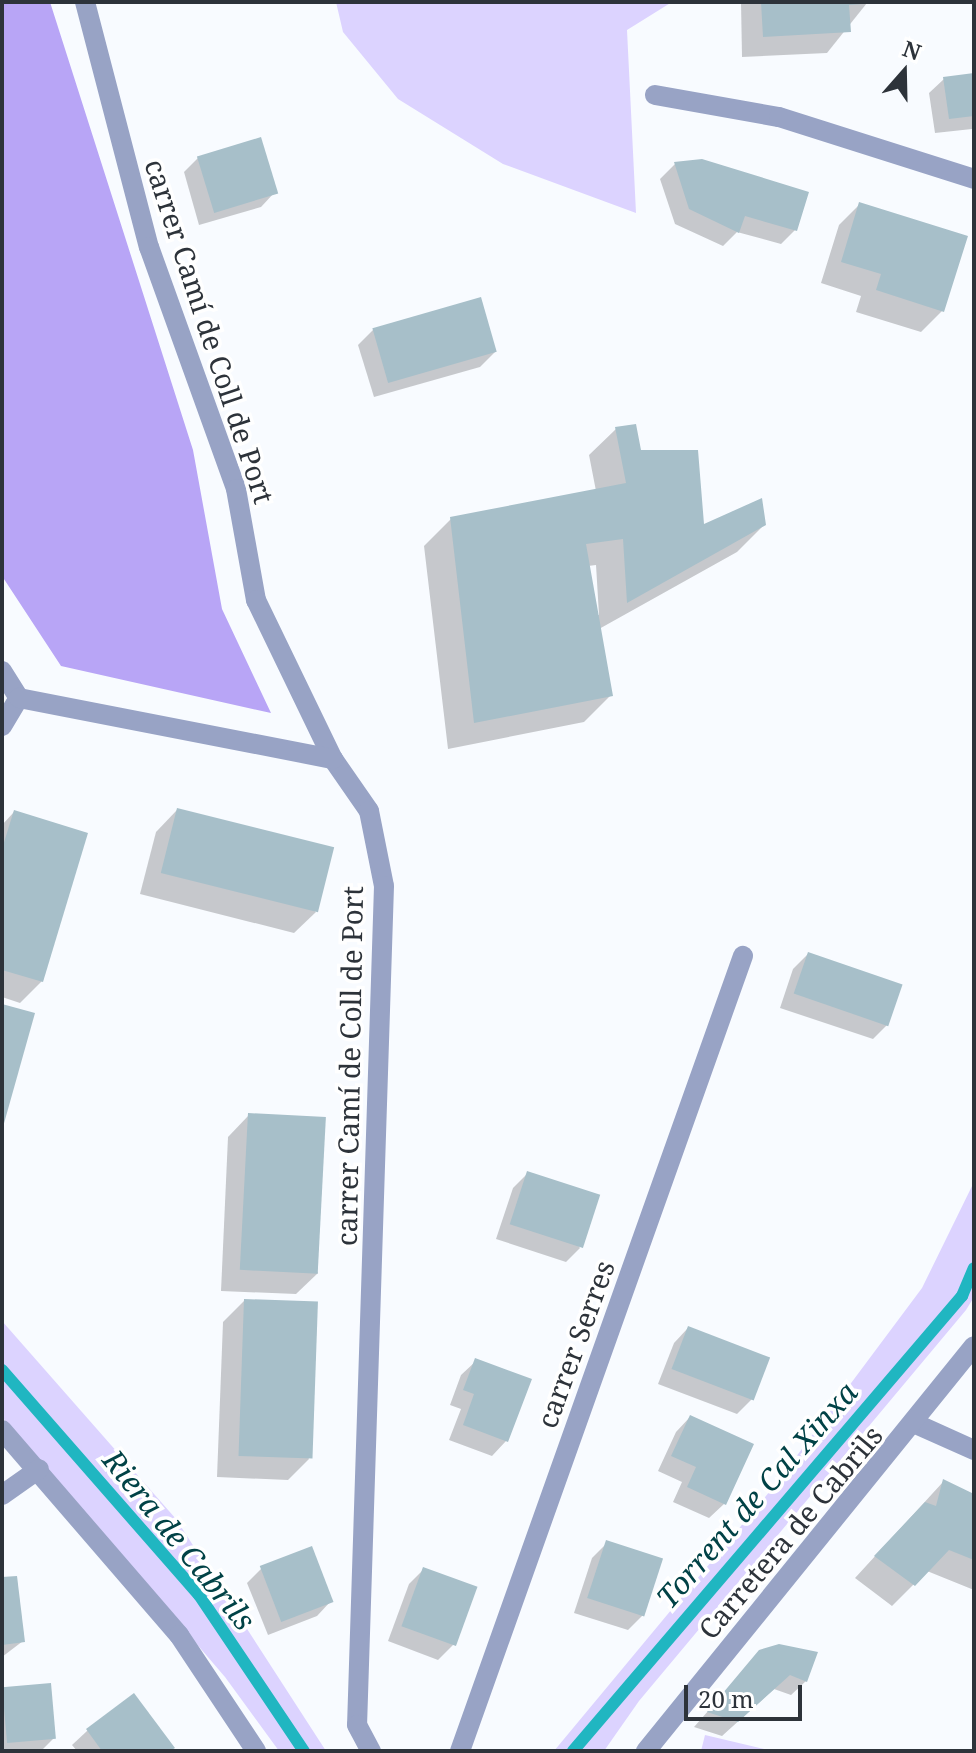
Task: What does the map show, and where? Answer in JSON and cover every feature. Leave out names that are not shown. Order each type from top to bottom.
[{"type":"street","name":"carrer Camí de Coll de Port","points":[[85,2],[149,247],[236,489],[256,600],[333,759],[369,811],[384,886],[357,1725],[371,1751]]},
{"type":"street","points":[[655,95],[779,117],[974,179]]},
{"type":"street","points":[[2,671],[19,698],[333,759]]},
{"type":"street","points":[[2,726],[19,698]]},
{"type":"street","name":"carrer Serres","points":[[460,1751],[743,956]]},
{"type":"street","name":"Carretera de Cabrils","points":[[646,1751],[916,1424],[974,1346]]},
{"type":"street","points":[[916,1424],[974,1450]]},
{"type":"street","points":[[2,1430],[39,1469],[179,1635],[256,1751]]},
{"type":"street","points":[[2,1495],[39,1469]]},
{"type":"shaded area","points":[[2,2],[50,2],[193,450],[222,609],[271,713],[61,666],[2,576]]},
{"type":"shaded area","points":[[336,2],[672,2],[627,30],[636,213],[503,164],[398,99],[343,32]]},
{"type":"shaded area","points":[[974,1182],[974,1297],[966,1310],[639,1701],[604,1751],[554,1751],[775,1485],[922,1288]]},
{"type":"shaded area","points":[[2,1321],[176,1519],[326,1751],[279,1751],[225,1677],[2,1417]]},
{"type":"shaded area","points":[[705,1735],[773,1751],[701,1751]]},
{"type":"building","points":[[761,2],[863,4],[849,5],[851,32],[763,37]]},
{"type":"building","points":[[974,73],[974,116],[949,119],[943,77]]},
{"type":"building","points":[[261,137],[278,193],[214,213],[197,157]]},
{"type":"building","points":[[702,159],[809,192],[797,231],[745,216],[739,233],[689,209],[674,162]]},
{"type":"building","points":[[859,202],[968,236],[944,312],[876,290],[881,274],[841,262]]},
{"type":"building","points":[[481,297],[497,352],[388,383],[372,328]]},
{"type":"building","points":[[636,424],[641,450],[698,450],[704,524],[762,498],[766,525],[627,603],[623,539],[586,544],[613,696],[474,723],[450,517],[626,483],[615,427]]},
{"type":"building","points":[[177,808],[334,847],[318,912],[161,873]]},
{"type":"building","points":[[14,810],[88,833],[43,982],[2,970],[2,849]]},
{"type":"building","points":[[808,952],[903,985],[888,1026],[794,994]]},
{"type":"building","points":[[2,1004],[35,1013],[3,1127],[2,1126]]},
{"type":"building","points":[[248,1113],[326,1117],[318,1274],[240,1270]]},
{"type":"building","points":[[527,1171],[600,1195],[583,1248],[510,1224]]},
{"type":"building","points":[[244,1299],[318,1302],[312,1458],[239,1456]]},
{"type":"building","points":[[688,1326],[770,1358],[754,1400],[672,1369]]},
{"type":"building","points":[[475,1358],[532,1379],[508,1442],[463,1425],[474,1394],[463,1390]]},
{"type":"building","points":[[690,1415],[754,1444],[726,1505],[687,1487],[696,1467],[671,1456]]},
{"type":"building","points":[[943,1479],[974,1494],[974,1560],[949,1550],[915,1586],[874,1556],[925,1502],[936,1506]]},
{"type":"building","points":[[606,1540],[663,1559],[644,1617],[587,1598]]},
{"type":"building","points":[[312,1546],[334,1602],[281,1622],[260,1566]]},
{"type":"building","points":[[423,1567],[478,1587],[456,1646],[401,1626]]},
{"type":"building","points":[[17,1576],[25,1642],[2,1645],[2,1577]]},
{"type":"building","points":[[779,1644],[818,1652],[807,1682],[790,1675],[738,1722],[707,1712],[759,1650]]},
{"type":"building","points":[[51,1683],[56,1739],[7,1743],[2,1687]]},
{"type":"building","points":[[134,1693],[175,1748],[170,1751],[102,1751],[86,1729]]},
{"type":"waterway","name":"Torrent de Cal Xinxa","points":[[573,1751],[962,1296],[974,1268]]},
{"type":"waterway","name":"Riera de Cabrils","points":[[2,1370],[199,1595],[304,1751]]}]
